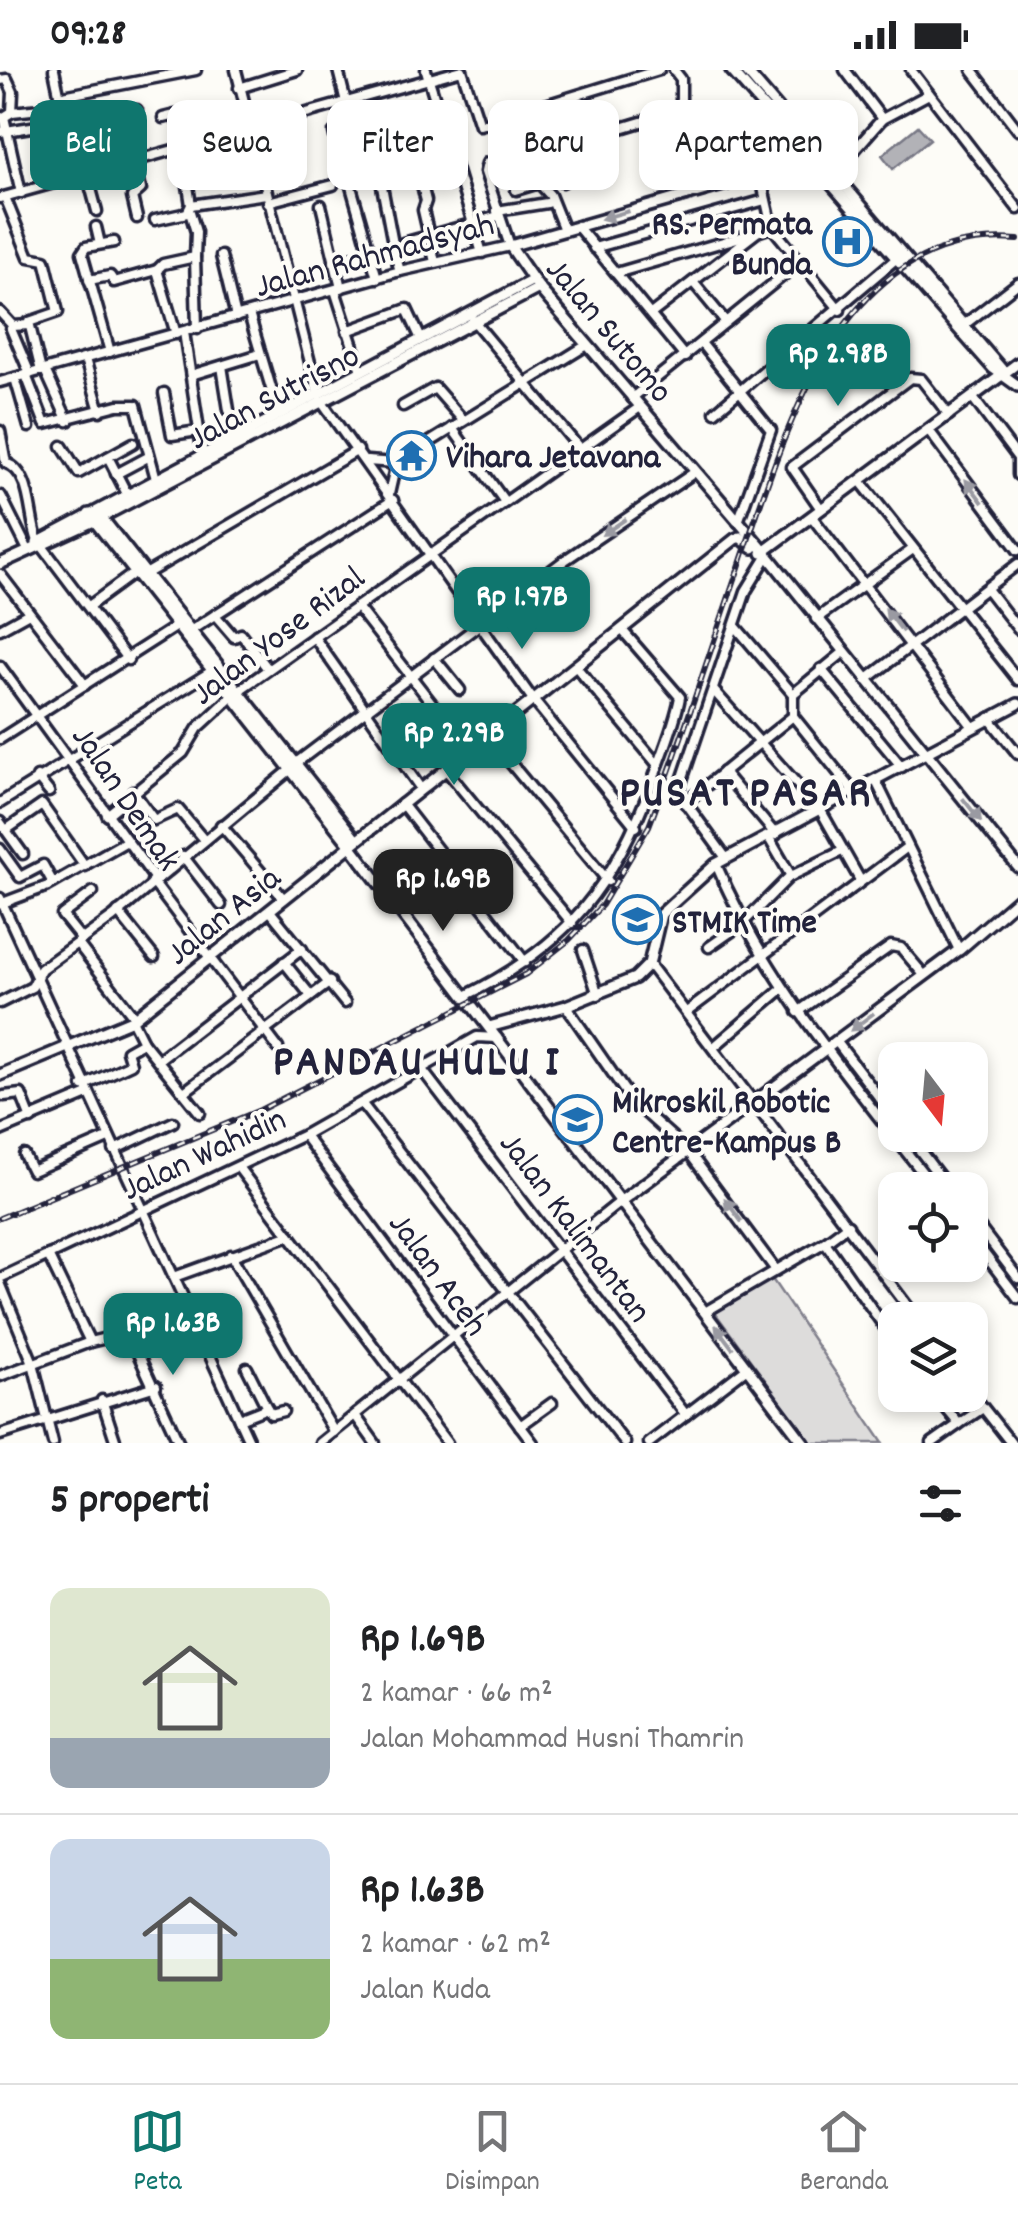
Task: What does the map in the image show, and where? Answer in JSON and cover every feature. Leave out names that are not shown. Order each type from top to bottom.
[{"type":"main road","points":[[730,70],[759,100]]},
{"type":"main road","points":[[745,70],[769,100]]},
{"type":"main road","name":"Jalan Rahmadsyah","points":[[510,246],[705,190]]},
{"type":"main road","points":[[844,190],[897,258],[993,368],[1004,374]]},
{"type":"main road","points":[[849,196],[1018,386]]},
{"type":"main road","name":"Jalan Sutomo","points":[[510,246],[536,284],[788,583],[1018,867]]},
{"type":"main road","name":"Jalan Sutrisno","points":[[0,564],[536,284]]},
{"type":"main road","name":"Jalan Sutrisno","points":[[95,516],[126,494],[320,398],[421,339],[536,284]]},
{"type":"main road","points":[[763,555],[1018,363]]},
{"type":"main road","points":[[95,516],[353,842],[365,864],[804,1443]]},
{"type":"main road","name":"Jalan Sutomo","points":[[740,537],[763,555]]},
{"type":"main road","name":"Jalan Asia","points":[[0,1075],[133,1019],[740,537]]},
{"type":"main road","points":[[183,629],[212,671],[235,694]]},
{"type":"main road","points":[[486,1024],[566,1006],[635,978],[649,964],[660,914],[716,864],[1018,704]]},
{"type":"main road","points":[[916,742],[938,746]]},
{"type":"main road","points":[[331,860],[350,858],[365,864]]},
{"type":"main road","points":[[621,1201],[959,950],[1018,899]]},
{"type":"street","points":[[54,70],[59,100]]},
{"type":"street","points":[[68,100],[196,70]]},
{"type":"street","points":[[236,70],[243,100]]},
{"type":"street","points":[[239,88],[297,70]]},
{"type":"street","points":[[338,70],[343,100]]},
{"type":"street","points":[[353,100],[427,75],[462,70],[478,124],[488,121]]},
{"type":"street","points":[[561,100],[659,70]]},
{"type":"street","points":[[619,129],[681,110],[681,79],[674,70]]},
{"type":"street","points":[[681,79],[691,70]]},
{"type":"street","points":[[845,70],[882,118]]},
{"type":"street","points":[[911,70],[1018,209]]},
{"type":"street","points":[[972,70],[1018,130]]},
{"type":"street","points":[[427,75],[482,253]]},
{"type":"street","points":[[1,76],[13,92],[12,112]]},
{"type":"street","points":[[858,146],[882,118],[928,94]]},
{"type":"street","points":[[21,192],[4,132],[4,116],[30,108]]},
{"type":"street","points":[[162,118],[167,117]]},
{"type":"street","points":[[4,132],[30,129]]},
{"type":"street","points":[[155,220],[190,208],[327,186]]},
{"type":"street","points":[[0,312],[13,326],[29,325],[59,310],[46,262],[29,257],[2,197],[30,189]]},
{"type":"street","points":[[88,190],[97,212]]},
{"type":"street","points":[[137,218],[132,196],[141,190]]},
{"type":"street","points":[[188,190],[196,232],[196,329]]},
{"type":"street","points":[[265,190],[320,398],[534,701],[636,827]]},
{"type":"street","points":[[352,190],[377,278]]},
{"type":"street","points":[[384,190],[398,246],[400,271]]},
{"type":"street","points":[[423,190],[435,262]]},
{"type":"street","points":[[490,190],[510,246]]},
{"type":"street","points":[[545,190],[564,230]]},
{"type":"street","points":[[764,190],[772,227],[840,310]]},
{"type":"street","points":[[594,248],[766,200]]},
{"type":"street","points":[[334,262],[547,202]]},
{"type":"street","points":[[322,205],[347,331],[362,371]]},
{"type":"street","points":[[576,226],[685,357]]},
{"type":"street","points":[[96,227],[100,244]]},
{"type":"street","points":[[616,273],[772,227]]},
{"type":"street","points":[[652,314],[756,232]]},
{"type":"street","points":[[110,352],[83,249],[114,242]]},
{"type":"street","name":"Jalan Rahmadsyah","points":[[0,382],[400,271],[510,246]]},
{"type":"street","points":[[221,256],[236,317]]},
{"type":"street","points":[[89,280],[110,276],[114,282],[195,257]]},
{"type":"street","points":[[714,412],[840,310],[897,258]]},
{"type":"street","name":"Jalan Yose Rizal","points":[[107,815],[183,753],[198,728],[235,694],[580,449],[800,262]]},
{"type":"street","points":[[157,270],[191,374],[203,456]]},
{"type":"street","points":[[693,282],[726,322]]},
{"type":"street","points":[[965,324],[1018,284]]},
{"type":"street","points":[[347,331],[408,309],[421,339]]},
{"type":"street","points":[[249,314],[279,415]]},
{"type":"street","points":[[473,320],[580,449]]},
{"type":"street","points":[[29,325],[43,370],[68,421]]},
{"type":"street","points":[[11,329],[46,424],[136,406],[156,479]]},
{"type":"street","points":[[702,343],[772,430],[738,524]]},
{"type":"street","points":[[367,460],[396,462],[587,345]]},
{"type":"street","points":[[191,374],[260,354]]},
{"type":"street","points":[[85,359],[100,411]]},
{"type":"street","points":[[222,366],[229,410],[242,434]]},
{"type":"street","points":[[15,378],[29,427]]},
{"type":"street","points":[[821,510],[792,467],[910,378],[921,380],[949,415]]},
{"type":"street","points":[[403,406],[434,388],[463,420]]},
{"type":"street","points":[[164,394],[172,434],[198,431]]},
{"type":"street","points":[[972,398],[1016,456],[1018,475]]},
{"type":"street","points":[[452,428],[506,502]]},
{"type":"street","points":[[0,430],[6,463],[17,468],[24,479],[35,547]]},
{"type":"street","points":[[930,432],[1018,550]]},
{"type":"street","points":[[62,446],[77,473],[133,443]]},
{"type":"street","points":[[90,606],[358,450]]},
{"type":"street","points":[[116,474],[148,456]]},
{"type":"street","points":[[108,458],[126,494]]},
{"type":"street","points":[[0,740],[37,713],[128,660],[183,629],[216,616],[391,497],[396,462]]},
{"type":"street","points":[[0,1002],[35,984],[41,969],[118,912],[293,766],[434,658],[695,472]]},
{"type":"street","points":[[862,482],[1018,680]]},
{"type":"street","points":[[0,496],[35,547],[90,606],[128,660]]},
{"type":"street","points":[[812,517],[866,582],[973,727]]},
{"type":"street","points":[[816,619],[913,548]]},
{"type":"street","points":[[726,858],[678,792],[746,591],[763,555]]},
{"type":"street","points":[[866,680],[1018,564]]},
{"type":"street","points":[[0,574],[85,685]]},
{"type":"street","points":[[986,589],[1018,630]]},
{"type":"street","points":[[357,606],[469,751]]},
{"type":"street","points":[[0,629],[29,613]]},
{"type":"street","points":[[216,616],[234,637],[241,634],[268,670]]},
{"type":"street","points":[[736,627],[793,694],[793,716],[854,792]]},
{"type":"street","points":[[466,996],[525,962],[572,923],[608,881],[636,827],[680,701],[624,631]]},
{"type":"street","points":[[314,637],[421,789]]},
{"type":"street","points":[[793,694],[844,652]]},
{"type":"street","points":[[434,658],[460,690]]},
{"type":"street","points":[[577,668],[658,766]]},
{"type":"street","points":[[822,668],[902,766]]},
{"type":"street","name":"Jalan Demak","points":[[1,669],[37,713],[209,960],[278,1048]]},
{"type":"street","points":[[0,803],[212,671]]},
{"type":"street","points":[[714,690],[820,811],[860,880]]},
{"type":"street","points":[[685,803],[793,716]]},
{"type":"street","points":[[990,718],[1018,754]]},
{"type":"street","points":[[489,737],[608,881]]},
{"type":"street","points":[[446,770],[572,923]]},
{"type":"street","points":[[724,772],[772,836],[792,876]]},
{"type":"street","points":[[37,777],[48,792]]},
{"type":"street","points":[[876,781],[959,950]]},
{"type":"street","points":[[132,792],[154,820],[178,809],[204,840]]},
{"type":"street","points":[[402,804],[525,962]]},
{"type":"street","points":[[23,854],[3,826],[42,805],[85,866]]},
{"type":"street","points":[[221,825],[284,899]]},
{"type":"street","points":[[125,842],[54,884],[1,902],[35,984],[250,1443]]},
{"type":"street","points":[[688,1012],[906,848]]},
{"type":"street","points":[[0,850],[20,877],[43,865],[54,884]]},
{"type":"street","points":[[115,851],[135,855]]},
{"type":"street","points":[[709,947],[742,924],[792,876],[842,851]]},
{"type":"street","points":[[183,856],[221,906]]},
{"type":"street","points":[[716,864],[742,924],[798,1012],[878,1099]]},
{"type":"street","points":[[93,892],[62,914],[133,1019],[143,1042],[200,1113]]},
{"type":"street","points":[[270,910],[345,1003]]},
{"type":"street","points":[[118,912],[154,957]]},
{"type":"street","points":[[798,1012],[892,946],[901,948],[924,975]]},
{"type":"street","points":[[158,1060],[302,949]]},
{"type":"street","points":[[583,950],[598,995]]},
{"type":"street","points":[[284,962],[311,996]]},
{"type":"street","points":[[649,964],[756,1100],[905,1302]]},
{"type":"street","points":[[184,1092],[330,982]]},
{"type":"street","points":[[715,1046],[782,988]]},
{"type":"street","points":[[566,1006],[638,1109],[688,1151],[776,1270]]},
{"type":"street","points":[[477,1037],[486,1024]]},
{"type":"street","points":[[477,1037],[497,1038]]},
{"type":"street","name":"Jalan Wahidin","points":[[0,1281],[304,1135],[477,1037]]},
{"type":"street","points":[[0,1131],[31,1119],[131,1064],[126,1052],[143,1042]]},
{"type":"street","points":[[831,1045],[923,1172]]},
{"type":"street","name":"Jalan Kalimantan","points":[[423,1071],[686,1414]]},
{"type":"street","points":[[4,1096],[21,1094],[31,1119]]},
{"type":"street","points":[[362,1104],[625,1443]]},
{"type":"street","points":[[114,1150],[173,1122]]},
{"type":"street","name":"Jalan Aceh","points":[[304,1135],[533,1443]]},
{"type":"street","points":[[24,1155],[32,1171],[108,1138]]},
{"type":"street","points":[[921,1152],[936,1172]]},
{"type":"street","points":[[238,1167],[447,1443]]},
{"type":"street","points":[[320,1443],[621,1201]]},
{"type":"street","points":[[705,1312],[848,1225]]},
{"type":"street","points":[[174,1277],[290,1235]]},
{"type":"street","points":[[988,1239],[1018,1278]]},
{"type":"street","points":[[825,1242],[878,1318]]},
{"type":"street","points":[[48,1255],[90,1342]]},
{"type":"street","points":[[231,1256],[334,1432]]},
{"type":"street","points":[[988,1259],[1018,1298]]},
{"type":"street","points":[[0,1281],[4,1304],[33,1364],[53,1443]]},
{"type":"street","points":[[0,1376],[90,1342],[192,1317]]},
{"type":"street","points":[[128,1332],[179,1443]]},
{"type":"street","points":[[247,1368],[271,1414],[283,1412]]},
{"type":"street","points":[[649,1443],[747,1368]]},
{"type":"street","points":[[0,1435],[156,1386]]},
{"type":"street","points":[[102,1400],[116,1443]]},
{"type":"street","points":[[520,1426],[552,1402]]},
{"type":"street","points":[[239,1419],[267,1408]]},
{"type":"street","points":[[949,1412],[959,1424]]},
{"type":"street","points":[[935,1441],[977,1412]]},
{"type":"street","points":[[986,1412],[1011,1443]]},
{"type":"street","points":[[355,1415],[375,1443]]},
{"type":"shaded area","points":[[918,126],[930,139],[893,169],[882,155]]},
{"type":"shaded area","points":[[770,1276],[883,1443],[812,1443],[713,1310]]},
{"type":"railway","points":[[0,1218],[260,1110],[526,974],[569,940],[602,905],[649,826],[775,464],[798,406],[827,352],[862,304],[904,267],[956,244],[1018,240]]},
{"type":"place","name":"RS. Permata Bunda","points":[[847,242]]},
{"type":"place","name":"Vihara Jetavana","points":[[411,455]]},
{"type":"place","name":"STMIK Time","points":[[637,920]]},
{"type":"place","name":"Mikroskil Robotic Centre-Kampus B","points":[[577,1120]]},
{"type":"district","name":"PUSAT PASAR","points":[[746,789]]},
{"type":"district","name":"PANDAU HULU I","points":[[417,1058]]}]
